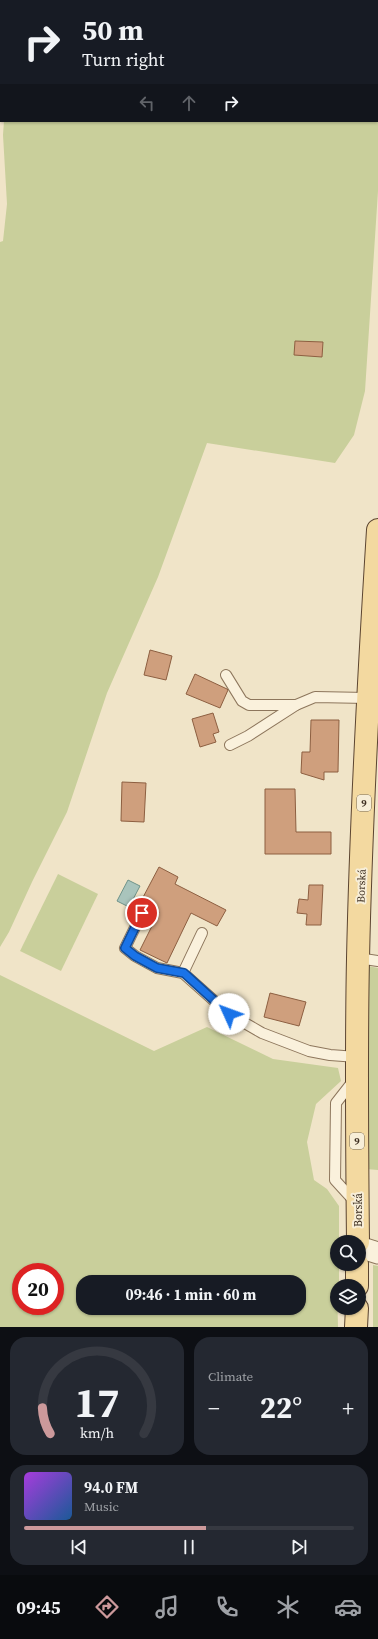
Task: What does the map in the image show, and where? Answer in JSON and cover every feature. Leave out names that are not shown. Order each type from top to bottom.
[{"type":"main road","name":"Borská","points":[[358,1235],[357,1067],[368,959],[367,698],[378,530]]},
{"type":"main road","points":[[356,1327],[357,1315]]},
{"type":"street","points":[[366,1249],[378,1252]]},
{"type":"lane","points":[[226,675],[242,701],[249,705],[296,704]]},
{"type":"lane","points":[[230,745],[248,736],[296,704],[315,697],[367,698]]},
{"type":"lane","points":[[142,913],[125,948],[135,956],[157,968],[184,973],[229,1014],[262,1033],[309,1051],[330,1055],[357,1067]]},
{"type":"lane","points":[[184,973],[202,933]]},
{"type":"green space","points":[[4,122],[378,122],[378,191],[365,391],[354,435],[335,463],[207,443],[158,577],[107,693],[67,812],[9,932],[0,947],[0,242],[3,241],[7,204],[3,135]]},
{"type":"green space","points":[[58,874],[98,894],[61,971],[20,951]]},
{"type":"green space","points":[[368,966],[378,968],[378,1170],[366,1169]]},
{"type":"green space","points":[[0,975],[154,1051],[207,1027],[273,1059],[338,1068],[341,1081],[316,1104],[307,1142],[314,1180],[327,1189],[339,1206],[339,1235],[330,1235],[330,1271],[339,1271],[339,1279],[330,1279],[330,1315],[338,1315],[338,1327],[0,1327]]},
{"type":"green space","points":[[373,1265],[378,1266],[378,1327],[373,1327]]},
{"type":"water","points":[[128,880],[140,886],[129,907],[117,901]]},
{"type":"building","points":[[295,341],[323,342],[322,357],[294,355]]},
{"type":"building","points":[[150,650],[172,656],[166,680],[144,675]]},
{"type":"building","points":[[195,674],[228,690],[220,708],[186,694]]},
{"type":"building","points":[[213,713],[219,732],[213,734],[216,742],[200,747],[192,719]]},
{"type":"building","points":[[311,720],[339,720],[338,772],[324,772],[324,780],[301,773],[302,752],[310,752]]},
{"type":"building","points":[[122,782],[146,783],[144,822],[121,821]]},
{"type":"building","points":[[265,789],[295,789],[296,832],[331,832],[331,854],[265,854]]},
{"type":"building","points":[[159,867],[178,877],[175,884],[226,910],[217,926],[191,913],[167,963],[140,950],[159,912],[140,903]]},
{"type":"building","points":[[309,885],[323,885],[321,925],[306,925],[307,914],[297,913],[299,899],[308,900]]},
{"type":"building","points":[[270,993],[306,1002],[299,1026],[264,1017]]},
{"type":"route","points":[[142,913],[125,948],[135,956],[157,968],[184,973],[229,1014]]}]
